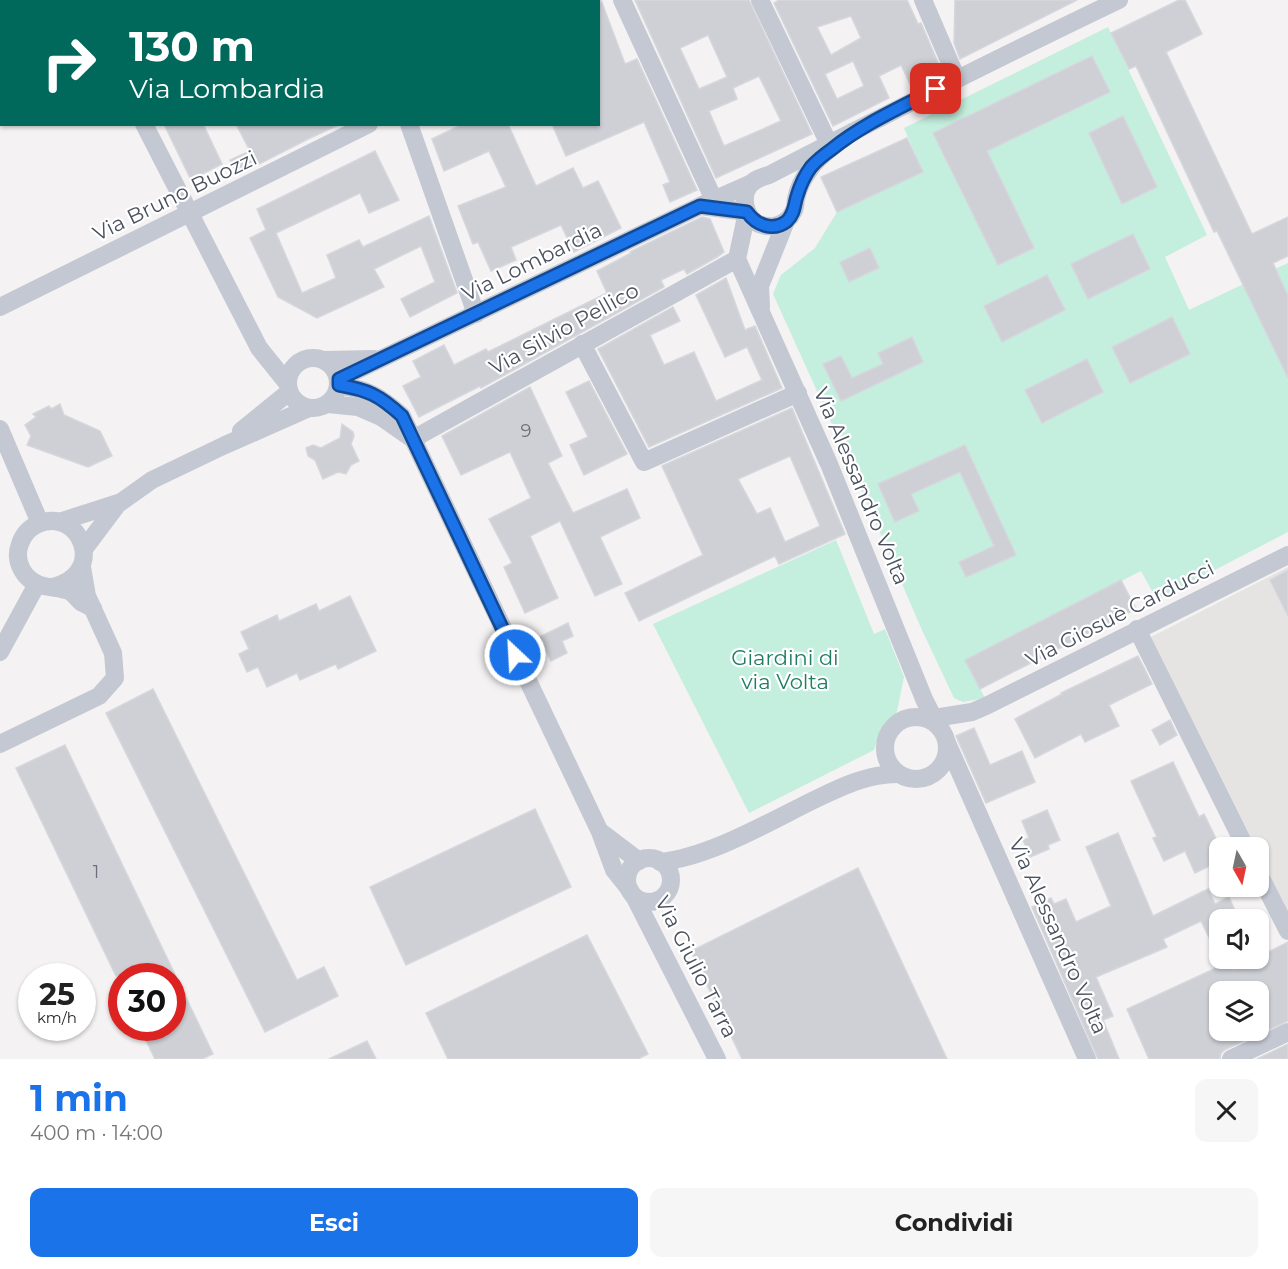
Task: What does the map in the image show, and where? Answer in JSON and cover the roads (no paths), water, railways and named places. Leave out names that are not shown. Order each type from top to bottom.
[{"type":"street","points":[[622,0],[707,203],[747,212],[757,223],[765,226],[777,226],[786,221]]},
{"type":"street","points":[[760,0],[829,144]]},
{"type":"street","points":[[923,0],[957,79]]},
{"type":"street","name":"Via Lombardia","points":[[339,382],[476,314],[769,175],[1097,5],[1119,0]]},
{"type":"street","points":[[145,126],[259,348],[301,406],[319,408],[328,404],[334,397],[339,382],[331,365],[324,360],[317,358],[302,360],[259,348]]},
{"type":"street","name":"Via Bruno Buozzi","points":[[0,306],[365,126]]},
{"type":"street","points":[[410,126],[476,314]]},
{"type":"street","name":"Via Lombardia","points":[[786,221],[793,212],[796,198],[810,168],[852,132]]},
{"type":"street","points":[[769,175],[784,179],[791,185],[796,198]]},
{"type":"street","points":[[737,259],[747,212],[746,191],[752,183]]},
{"type":"street","name":"Via Alessandro Volta","points":[[761,314],[760,286],[786,221]]},
{"type":"street","name":"Via Alessandro Volta","points":[[737,259],[838,485],[915,676],[973,797],[1087,1059]]},
{"type":"street","name":"Via Silvio Pellico","points":[[413,439],[737,259]]},
{"type":"street","points":[[582,344],[644,462],[798,393]]},
{"type":"street","name":"Via Lombardia","points":[[324,360],[383,359]]},
{"type":"street","points":[[223,446],[288,388],[289,374],[302,360]]},
{"type":"street","name":"Via Giulio Tarra","points":[[339,382],[366,390],[381,398],[402,416],[600,832],[614,870],[632,893],[717,1059]]},
{"type":"street","points":[[328,404],[358,407],[381,417],[413,439]]},
{"type":"street","points":[[93,608],[80,602],[71,592],[45,586],[28,578],[18,560],[18,550],[25,533],[40,523],[59,522],[120,502],[152,480],[309,408]]},
{"type":"street","points":[[0,429],[40,523]]},
{"type":"street","points":[[0,652],[45,586],[70,581],[120,502]]},
{"type":"street","points":[[0,744],[99,696],[115,678],[113,653],[87,596],[83,558],[75,532],[59,522]]},
{"type":"street","name":"Via Giosuè Carducci","points":[[938,728],[1288,555]]},
{"type":"street","points":[[1137,629],[1241,837]]},
{"type":"street","points":[[904,718],[915,676]]},
{"type":"street","points":[[838,788],[874,776],[897,774],[914,780],[934,775],[945,762],[948,750],[938,728],[921,717],[904,718],[887,736],[884,749],[887,762],[897,774]]},
{"type":"street","points":[[660,862],[681,859],[716,847],[838,788],[886,757]]},
{"type":"street","points":[[934,775],[956,784],[973,797]]},
{"type":"street","points":[[600,832],[639,861]]},
{"type":"street","points":[[671,881],[668,870],[654,859],[639,861],[630,870],[627,884],[640,900],[655,901],[666,894],[671,881],[716,847]]},
{"type":"street","points":[[1269,894],[1288,931]]},
{"type":"street","points":[[1232,1059],[1288,1032]]},
{"type":"park label","name":"Giardini di via Volta","points":[[785,670]]}]
